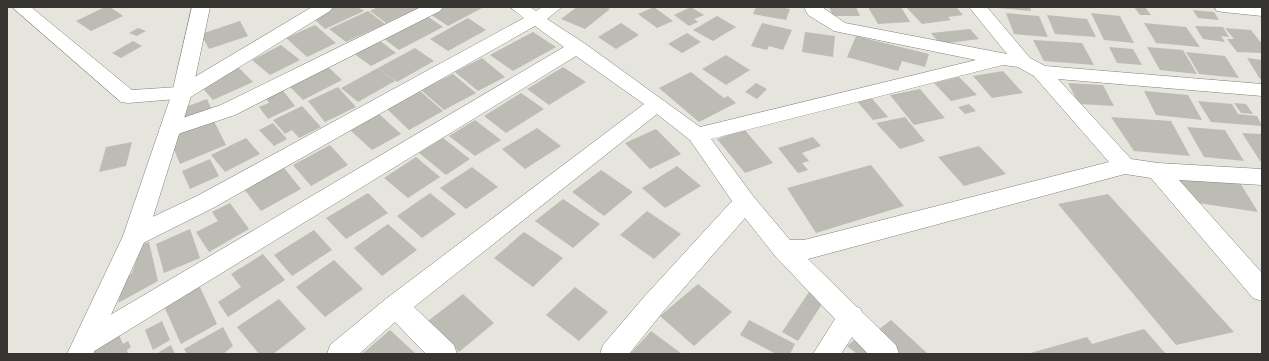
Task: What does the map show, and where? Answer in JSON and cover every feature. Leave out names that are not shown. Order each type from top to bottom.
[{"type":"street","points":[[21,7],[128,97],[182,93],[324,7]]},
{"type":"street","points":[[83,348],[135,236],[182,93],[201,7]]},
{"type":"street","points":[[169,130],[228,110],[434,7]]},
{"type":"street","points":[[813,7],[814,11],[840,27],[1023,62],[1041,72],[1125,166]]},
{"type":"street","points":[[978,7],[1023,62]]},
{"type":"street","points":[[1223,7],[1262,11]]},
{"type":"street","points":[[135,236],[205,202],[536,11],[578,47],[657,104],[697,136],[745,202],[784,250],[851,316],[886,354]]},
{"type":"street","points":[[83,348],[578,47]]},
{"type":"street","points":[[697,136],[1003,59]]},
{"type":"street","points":[[1041,72],[1262,90]]},
{"type":"street","points":[[340,354],[396,306],[657,104]]},
{"type":"street","points":[[784,250],[804,250],[1125,166],[1158,171],[1262,177]]},
{"type":"street","points":[[1158,171],[1261,287]]},
{"type":"street","points":[[613,354],[653,305],[745,202]]},
{"type":"street","points":[[396,306],[444,354]]},
{"type":"street","points":[[826,354],[851,316]]},
{"type":"building","points":[[105,7],[110,7],[123,16],[91,31],[76,21]]},
{"type":"building","points":[[332,7],[358,7],[364,11],[325,29],[311,16]]},
{"type":"building","points":[[378,7],[418,8],[386,23],[370,11]]},
{"type":"building","points":[[443,7],[484,7],[448,26],[430,14]]},
{"type":"building","points":[[577,7],[605,7],[610,9],[585,29],[561,19]]},
{"type":"building","points":[[654,7],[673,21],[657,28],[638,14]]},
{"type":"building","points":[[691,7],[704,15],[694,19],[698,22],[689,26],[674,15]]},
{"type":"building","points":[[756,7],[780,7],[790,9],[786,20],[753,14]]},
{"type":"building","points":[[829,7],[856,7],[860,16],[833,16]]},
{"type":"building","points":[[868,7],[901,7],[910,22],[878,24]]},
{"type":"building","points":[[906,7],[956,7],[963,15],[948,17],[951,20],[922,24]]},
{"type":"building","points":[[1030,7],[1031,11],[997,8]]},
{"type":"building","points":[[1134,7],[1145,7],[1151,15],[1140,15]]},
{"type":"building","points":[[1193,10],[1214,12],[1219,20],[1198,18]]},
{"type":"building","points":[[368,11],[385,24],[346,42],[329,29]]},
{"type":"building","points":[[1006,13],[1039,16],[1048,37],[1014,34]]},
{"type":"building","points":[[1091,13],[1120,16],[1134,43],[1104,40]]},
{"type":"building","points":[[1047,15],[1087,19],[1096,37],[1055,34]]},
{"type":"building","points":[[427,16],[443,27],[399,50],[383,38]]},
{"type":"building","points":[[717,16],[736,27],[713,41],[693,30]]},
{"type":"building","points":[[468,18],[486,30],[448,51],[430,39]]},
{"type":"building","points":[[240,21],[248,36],[209,49],[201,34]]},
{"type":"building","points":[[621,23],[639,35],[616,49],[598,37]]},
{"type":"building","points":[[762,23],[792,30],[783,50],[769,46],[767,50],[751,46]]},
{"type":"building","points":[[1144,23],[1186,27],[1200,47],[1156,43]]},
{"type":"building","points":[[315,25],[336,43],[307,57],[286,38]]},
{"type":"building","points":[[1195,26],[1223,27],[1229,37],[1221,36],[1225,42],[1203,39]]},
{"type":"building","points":[[138,28],[146,31],[137,36],[129,33]]},
{"type":"building","points":[[1225,28],[1251,30],[1262,44],[1262,53],[1237,52],[1227,39],[1234,39]]},
{"type":"building","points":[[970,29],[979,39],[940,44],[931,33]]},
{"type":"building","points":[[533,32],[556,47],[513,71],[490,55]]},
{"type":"building","points":[[805,32],[835,36],[833,57],[802,52]]},
{"type":"building","points":[[687,33],[701,42],[682,53],[668,44]]},
{"type":"building","points":[[856,36],[929,54],[925,67],[902,61],[898,71],[847,57]]},
{"type":"building","points":[[379,40],[396,53],[371,66],[353,53]]},
{"type":"building","points":[[1033,40],[1082,43],[1094,65],[1044,61]]},
{"type":"building","points":[[133,41],[142,46],[121,58],[112,53]]},
{"type":"building","points":[[281,45],[300,60],[270,75],[252,60]]},
{"type":"building","points":[[1109,47],[1133,49],[1142,65],[1117,63]]},
{"type":"building","points":[[1147,47],[1183,50],[1197,74],[1160,70]]},
{"type":"building","points":[[415,48],[434,61],[397,82],[378,68]]},
{"type":"building","points":[[1186,52],[1225,56],[1239,78],[1199,74]]},
{"type":"building","points":[[726,55],[750,70],[726,85],[702,69]]},
{"type":"building","points":[[482,58],[505,77],[478,91],[455,72]]},
{"type":"building","points":[[1247,58],[1262,60],[1262,79],[1260,79]]},
{"type":"building","points":[[327,66],[342,80],[303,100],[288,85]]},
{"type":"building","points":[[238,67],[253,82],[213,100],[199,84]]},
{"type":"building","points":[[563,67],[586,82],[549,105],[527,89]]},
{"type":"building","points":[[378,68],[395,81],[358,102],[341,88]]},
{"type":"building","points":[[1003,71],[1023,93],[992,98],[973,76]]},
{"type":"building","points":[[691,72],[724,98],[728,96],[736,103],[699,122],[659,88]]},
{"type":"building","points":[[453,74],[476,93],[444,110],[421,90]]},
{"type":"building","points":[[959,77],[977,95],[951,101],[934,83]]},
{"type":"building","points":[[756,83],[767,89],[757,99],[745,92]]},
{"type":"building","points":[[1068,83],[1103,85],[1114,106],[1079,104]]},
{"type":"building","points":[[338,87],[356,107],[325,122],[308,101]]},
{"type":"building","points":[[281,88],[295,106],[268,119],[259,107],[269,103],[264,95]]},
{"type":"building","points":[[920,89],[945,118],[914,125],[890,95]]},
{"type":"building","points":[[420,91],[443,111],[409,130],[387,109]]},
{"type":"building","points":[[1144,91],[1188,95],[1202,120],[1156,115]]},
{"type":"building","points":[[521,93],[544,109],[506,133],[484,116]]},
{"type":"building","points":[[869,95],[888,117],[873,120],[855,99]]},
{"type":"building","points":[[207,99],[211,108],[184,118],[180,109]]},
{"type":"building","points":[[1198,101],[1232,104],[1238,114],[1257,116],[1262,126],[1211,122]]},
{"type":"building","points":[[1234,103],[1246,104],[1253,114],[1241,113]]},
{"type":"building","points":[[969,104],[976,111],[965,114],[958,107]]},
{"type":"building","points":[[302,106],[321,127],[299,138],[292,130],[285,134],[273,120]]},
{"type":"building","points":[[379,114],[401,134],[372,150],[350,130]]},
{"type":"building","points":[[905,117],[925,141],[900,149],[876,123]]},
{"type":"building","points":[[1111,117],[1171,121],[1190,156],[1134,151]]},
{"type":"building","points":[[213,119],[226,145],[180,164],[169,137]]},
{"type":"building","points":[[475,120],[501,140],[475,156],[449,136]]},
{"type":"building","points":[[273,123],[287,139],[274,146],[259,130]]},
{"type":"building","points":[[1187,127],[1225,130],[1244,161],[1204,157]]},
{"type":"building","points":[[537,128],[561,146],[525,169],[502,149]]},
{"type":"building","points":[[656,129],[681,154],[650,169],[625,143]]},
{"type":"building","points":[[744,129],[773,163],[745,173],[717,139]]},
{"type":"building","points":[[1242,133],[1262,134],[1262,162],[1260,161]]},
{"type":"building","points":[[813,137],[821,146],[802,153],[809,161],[802,163],[808,170],[798,173],[778,148]]},
{"type":"building","points":[[246,138],[260,154],[225,172],[211,155]]},
{"type":"building","points":[[443,138],[470,159],[446,175],[419,153]]},
{"type":"building","points":[[132,142],[126,166],[99,172],[106,147]]},
{"type":"building","points":[[330,145],[348,165],[311,186],[293,165]]},
{"type":"building","points":[[979,146],[1006,174],[964,186],[938,157]]},
{"type":"building","points":[[416,157],[440,177],[408,198],[384,178]]},
{"type":"building","points":[[210,159],[219,176],[190,189],[182,171]]},
{"type":"building","points":[[871,165],[904,206],[816,233],[787,188]]},
{"type":"building","points":[[677,166],[701,186],[665,208],[642,188]]},
{"type":"building","points":[[472,167],[498,187],[466,209],[440,188]]},
{"type":"building","points":[[284,168],[301,189],[261,211],[244,189]]},
{"type":"building","points":[[601,170],[633,192],[604,216],[572,192]]},
{"type":"building","points":[[1171,173],[1239,181],[1258,212],[1198,203]]},
{"type":"building","points":[[368,193],[388,213],[346,239],[326,218]]},
{"type":"building","points":[[430,193],[456,214],[422,238],[397,216]]},
{"type":"building","points":[[1108,194],[1234,332],[1176,345],[1058,204]]},
{"type":"building","points":[[563,199],[600,224],[573,248],[535,221]]},
{"type":"building","points":[[230,203],[249,229],[209,252],[196,232],[218,221],[212,212]]},
{"type":"building","points":[[647,211],[681,234],[654,259],[620,235]]},
{"type":"building","points":[[388,224],[417,250],[382,276],[354,248]]},
{"type":"building","points":[[190,229],[200,258],[164,273],[156,244]]},
{"type":"building","points":[[314,230],[332,250],[292,276],[274,255]]},
{"type":"building","points":[[524,232],[563,258],[533,287],[494,258]]},
{"type":"building","points":[[149,242],[158,281],[118,303],[125,279],[132,273],[142,244]]},
{"type":"building","points":[[263,254],[285,280],[228,317],[218,302],[241,287],[231,274]]},
{"type":"building","points":[[334,260],[363,289],[325,317],[296,287]]},
{"type":"building","points":[[698,284],[732,312],[694,346],[660,316]]},
{"type":"building","points":[[199,285],[217,324],[181,344],[163,304]]},
{"type":"building","points":[[575,287],[608,312],[579,341],[546,315]]},
{"type":"building","points":[[809,292],[824,301],[798,341],[782,332]]},
{"type":"building","points":[[463,294],[494,323],[459,352],[428,321]]},
{"type":"building","points":[[279,299],[306,329],[273,354],[259,354],[237,327]]},
{"type":"building","points":[[749,320],[795,344],[790,354],[776,354],[740,335]]},
{"type":"building","points":[[891,320],[928,354],[898,354],[878,330]]},
{"type":"building","points":[[162,321],[170,340],[153,350],[145,330]]},
{"type":"building","points":[[223,327],[233,346],[223,354],[187,354],[184,349]]},
{"type":"building","points":[[1144,329],[1166,354],[1027,354],[1087,337],[1092,344]]},
{"type":"building","points":[[390,330],[416,354],[362,354]]},
{"type":"building","points":[[651,331],[682,354],[630,354]]},
{"type":"building","points":[[119,335],[123,344],[128,341],[131,347],[127,350],[128,354],[85,354]]},
{"type":"building","points":[[854,340],[872,354],[857,354],[847,346]]},
{"type":"building","points":[[171,345],[175,354],[160,354],[159,352]]}]
